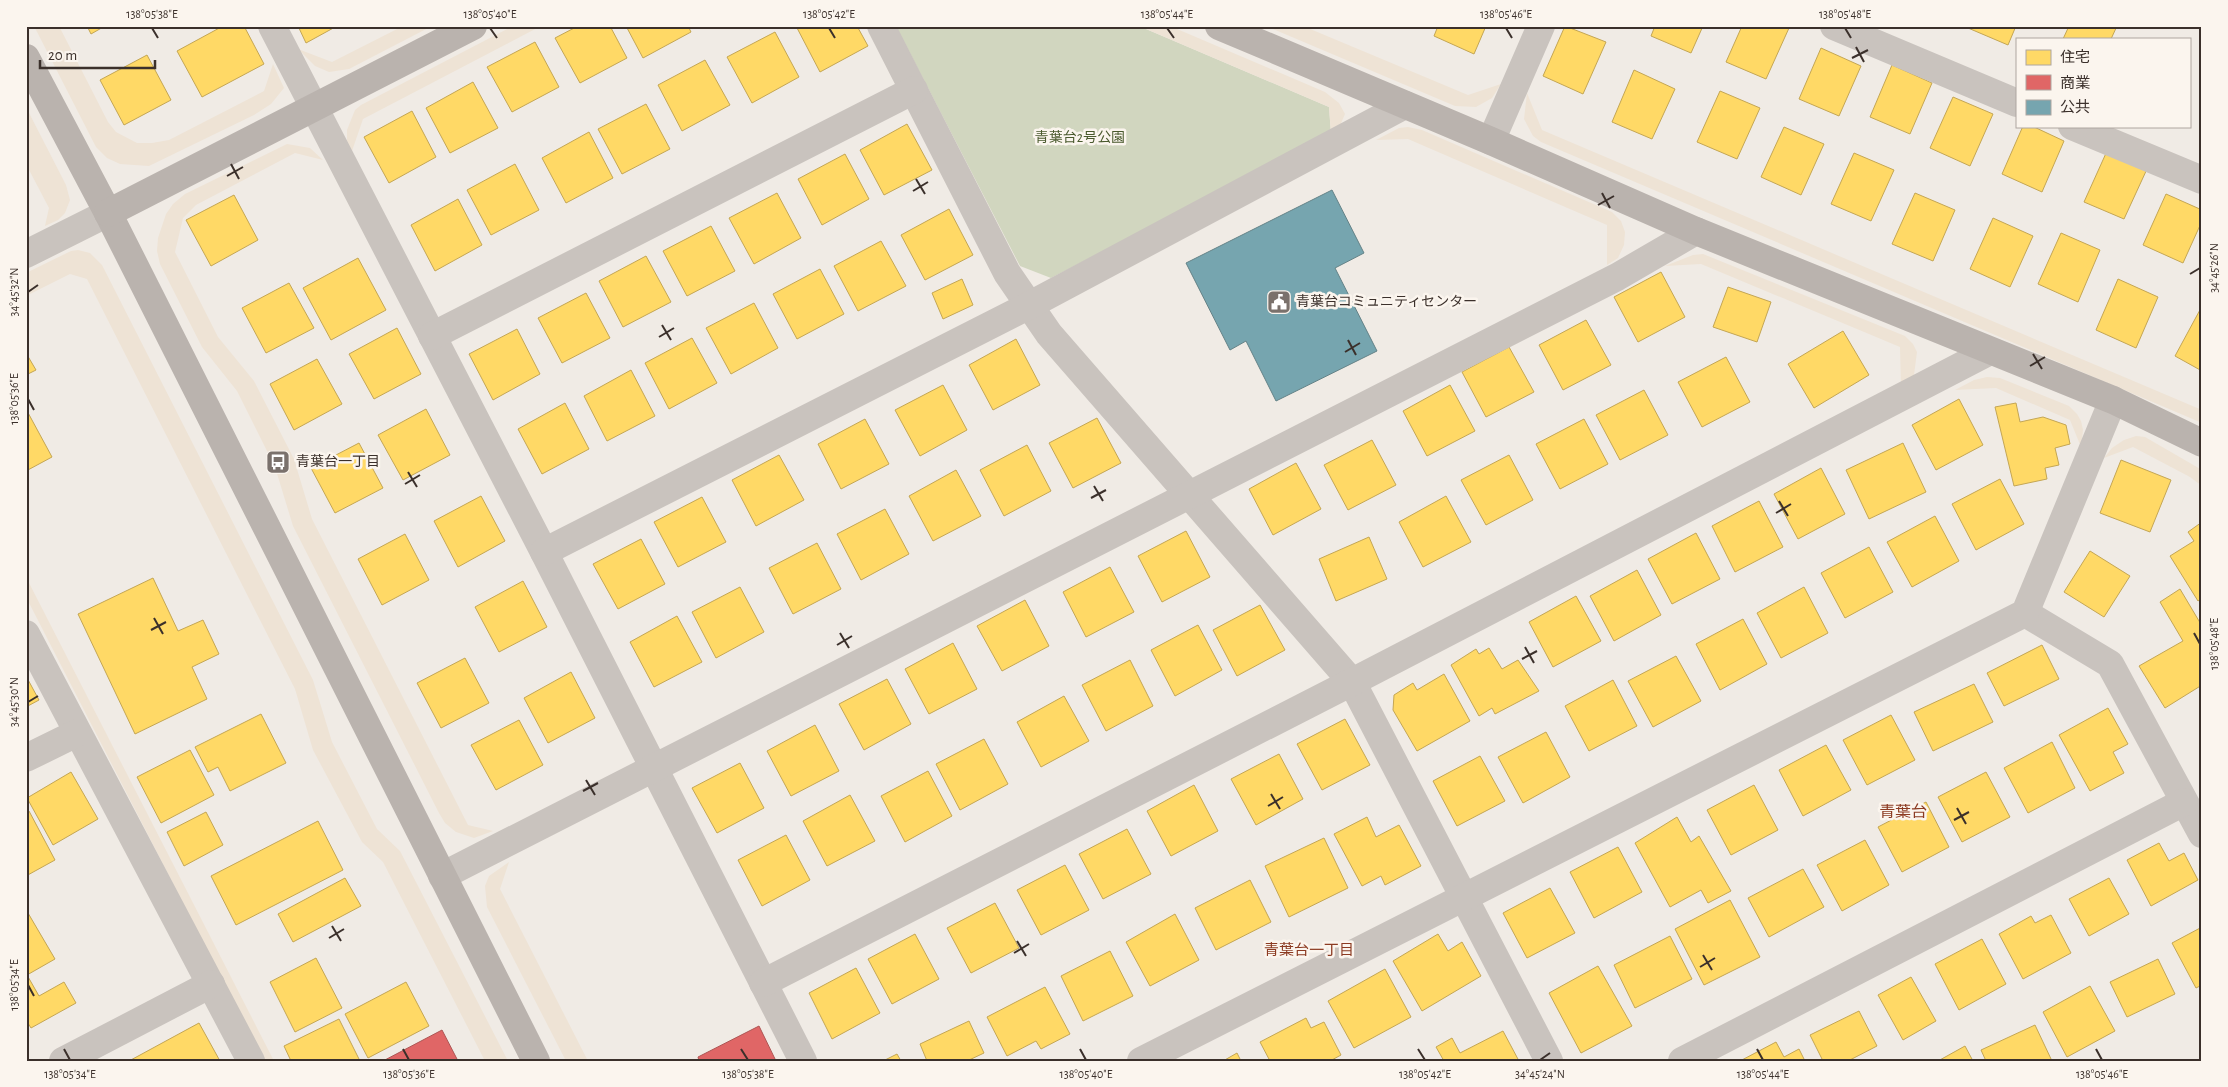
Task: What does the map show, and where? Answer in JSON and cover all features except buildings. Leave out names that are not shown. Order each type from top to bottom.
[{"type":"street","points":[[272,26],[313,109],[544,552],[803,1061]]},
{"type":"street","points":[[26,254],[474,26]]},
{"type":"street","points":[[881,26],[1007,273],[1048,334],[1352,682],[1465,895],[1549,1061]]},
{"type":"street","points":[[1219,26],[1491,141],[1696,232],[2113,400],[2202,443]]},
{"type":"street","points":[[1491,141],[1541,26]]},
{"type":"street","points":[[1834,26],[2016,103]]},
{"type":"street","points":[[26,58],[108,213],[536,1061]]},
{"type":"street","points":[[432,336],[914,90]]},
{"type":"street","points":[[544,552],[1028,306],[1405,105]]},
{"type":"street","points":[[2077,128],[2202,180]]},
{"type":"street","points":[[442,876],[1617,277],[1696,232]]},
{"type":"street","points":[[763,983],[1352,682],[1990,351]]},
{"type":"street","points":[[1141,1061],[1465,895],[2025,613],[2113,400]]},
{"type":"street","points":[[2025,613],[2110,664],[2202,834]]},
{"type":"street","points":[[26,634],[251,1061]]},
{"type":"street","points":[[26,758],[77,733]]},
{"type":"street","points":[[1682,1061],[2184,802]]},
{"type":"street","points":[[63,1061],[211,984]]},
{"type":"green space","name":"青葉台2号公園","points":[[896,26],[1139,26],[1329,107],[1331,134],[1051,278],[1020,266]]},
{"type":"shaded area","points":[[34,26],[59,26],[108,122],[116,132],[137,143],[169,140],[264,91],[273,64],[284,88],[271,104],[254,115],[149,166],[120,164],[107,158],[96,147]]},
{"type":"shaded area","points":[[403,26],[432,26],[349,69],[329,72],[315,66],[298,49],[332,62]]},
{"type":"shaded area","points":[[513,26],[541,26],[363,119],[352,151],[347,141],[347,130],[355,110],[361,105]]},
{"type":"shaded area","points":[[1139,26],[1170,26],[1325,92],[1339,103],[1345,114],[1339,128],[1331,134],[1329,107]]},
{"type":"shaded area","points":[[1266,26],[1303,26],[1468,95],[1501,84],[1492,98],[1476,107],[1455,106]]},
{"type":"shaded area","points":[[1527,93],[1542,130],[2202,410],[2202,423],[1541,142],[1533,136],[1524,119]]},
{"type":"shaded area","points":[[26,107],[66,185],[70,200],[65,213],[58,220],[45,226],[49,208],[26,164]]},
{"type":"shaded area","points":[[1408,127],[1422,130],[1612,212],[1621,221],[1625,232],[1624,245],[1618,258],[1607,265],[1607,225],[1408,139],[1376,140],[1399,128]]},
{"type":"shaded area","points":[[287,144],[310,148],[323,160],[295,153],[196,205],[183,218],[175,252],[218,337],[254,381],[294,459],[312,519],[468,825],[493,831],[474,838],[456,832],[445,823],[439,813],[293,526],[275,467],[237,391],[202,347],[160,264],[157,251],[158,238],[166,214],[173,204],[185,194]]},
{"type":"shaded area","points":[[78,250],[90,253],[102,265],[313,680],[332,742],[377,829],[400,851],[508,1061],[485,1061],[383,862],[362,842],[313,750],[295,689],[87,279],[70,274],[26,296],[26,273],[71,251]]},
{"type":"shaded area","points":[[1703,254],[1905,336],[1913,344],[1917,352],[1914,375],[1901,387],[1900,347],[1701,264],[1665,266],[1693,255]]},
{"type":"shaded area","points":[[1987,377],[2000,378],[2069,406],[2081,421],[2083,430],[2081,447],[2070,420],[1996,388],[1955,390],[1974,380]]},
{"type":"shaded area","points":[[2136,436],[2145,437],[2202,470],[2202,486],[2190,477],[2133,447],[2104,458],[2112,448],[2124,440]]},
{"type":"shaded area","points":[[26,577],[274,1061],[264,1061],[26,597]]},
{"type":"shaded area","points":[[509,862],[500,889],[588,1061],[566,1061],[487,907],[485,886],[489,876]]},
{"type":"place","name":"青葉台コミュニティセンター","points":[[1279,302]]},
{"type":"place","name":"青葉台一丁目","points":[[278,462]]},
{"type":"district","name":"青葉台","points":[[1903,812]]},
{"type":"district","name":"青葉台一丁目","points":[[1309,950]]}]
